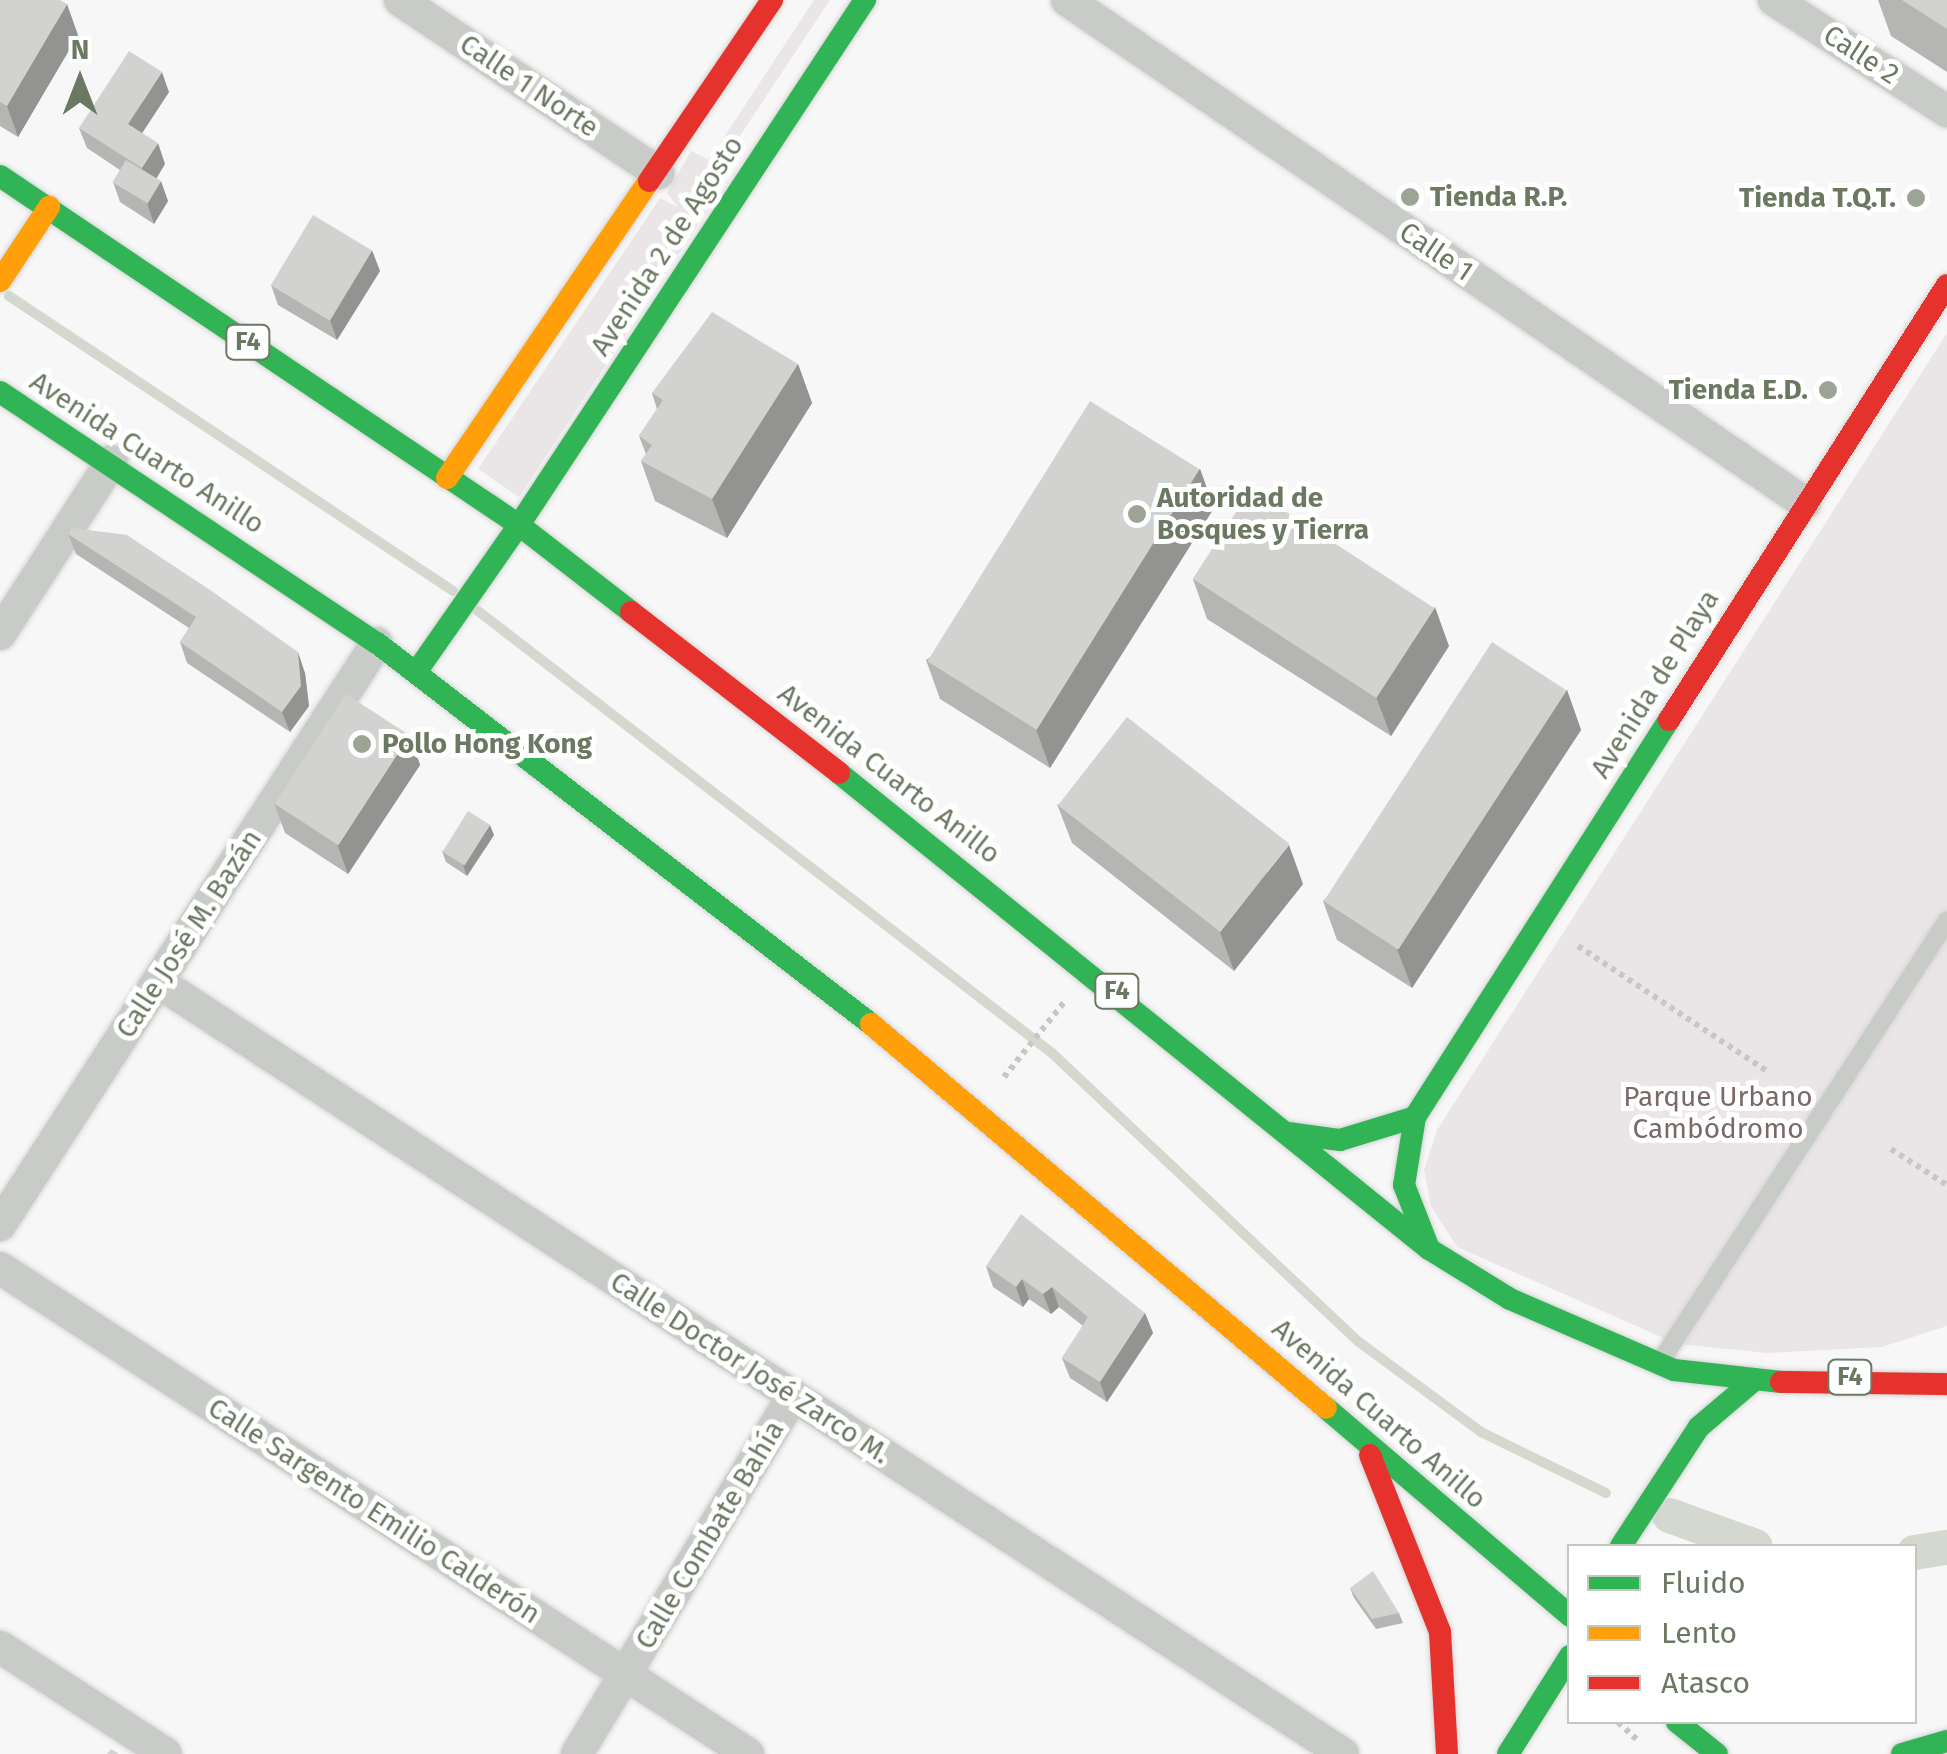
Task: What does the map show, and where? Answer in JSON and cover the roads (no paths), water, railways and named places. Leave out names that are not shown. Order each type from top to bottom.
[{"type":"main road","name":"Avenida 2 de Agosto","points":[[447,478],[772,0]]},
{"type":"main road","name":"Avenida 2 de Agosto","points":[[417,671],[519,525],[865,0]]},
{"type":"main road","name":"Avenida Cuarto Anillo","points":[[0,176],[519,525],[1429,1248],[1525,1306],[1659,1364],[1752,1382]]},
{"type":"main road","points":[[0,281],[49,207]]},
{"type":"main road","name":"Avenida de Playa","points":[[1429,1248],[1404,1185],[1414,1118],[1947,284]]},
{"type":"main road","name":"Avenida Cuarto Anillo","points":[[0,392],[112,461],[417,671],[978,1110],[1567,1613]]},
{"type":"main road","points":[[1288,1133],[1340,1140],[1414,1118]]},
{"type":"main road","points":[[1625,1539],[1660,1477],[1752,1382]]},
{"type":"main road","name":"F4","points":[[1752,1382],[1947,1384]]},
{"type":"main road","points":[[1362,1439],[1440,1632],[1447,1754]]},
{"type":"main road","points":[[1508,1754],[1567,1661]]},
{"type":"main road","points":[[1680,1724],[1717,1754]]},
{"type":"main road","points":[[1902,1754],[1947,1741]]},
{"type":"street","name":"Calle 1 Norte","points":[[400,0],[658,172]]},
{"type":"street","name":"Calle 1","points":[[1068,0],[1805,503]]},
{"type":"street","name":"Calle 2","points":[[1774,0],[1947,111]]},
{"type":"street","points":[[0,634],[112,461]]},
{"type":"street","name":"Calle José M. Bazán","points":[[0,1225],[377,643]]},
{"type":"street","name":"Calle Doctor José Zarco M.","points":[[158,982],[1343,1754]]},
{"type":"street","name":"Calle Sargento Emilio Calderón","points":[[0,1268],[748,1754]]},
{"type":"street","name":"Calle Combate Bahía","points":[[576,1754],[793,1396]]},
{"type":"street","points":[[0,1647],[166,1754]]},
{"type":"lane","points":[[1659,1364],[1947,921]]},
{"type":"waterway","points":[[9,296],[453,591]]},
{"type":"waterway","points":[[478,611],[1052,1053],[1359,1342],[1481,1432],[1606,1493]]},
{"type":"waterway","points":[[1669,1515],[1749,1544]]},
{"type":"waterway","points":[[1917,1552],[1947,1547]]},
{"type":"place","name":"Tienda R.P.","points":[[1410,197]]},
{"type":"place","name":"Tienda T.Q.T.","points":[[1916,198]]},
{"type":"place","name":"Tienda E.D.","points":[[1828,390]]},
{"type":"place","name":"Autoridad de Bosques y Tierra","points":[[1137,514]]},
{"type":"place","name":"Pollo Hong Kong","points":[[362,744]]},
{"type":"park label","name":"Parque Urbano Cambódromo","points":[[1718,1113]]}]
